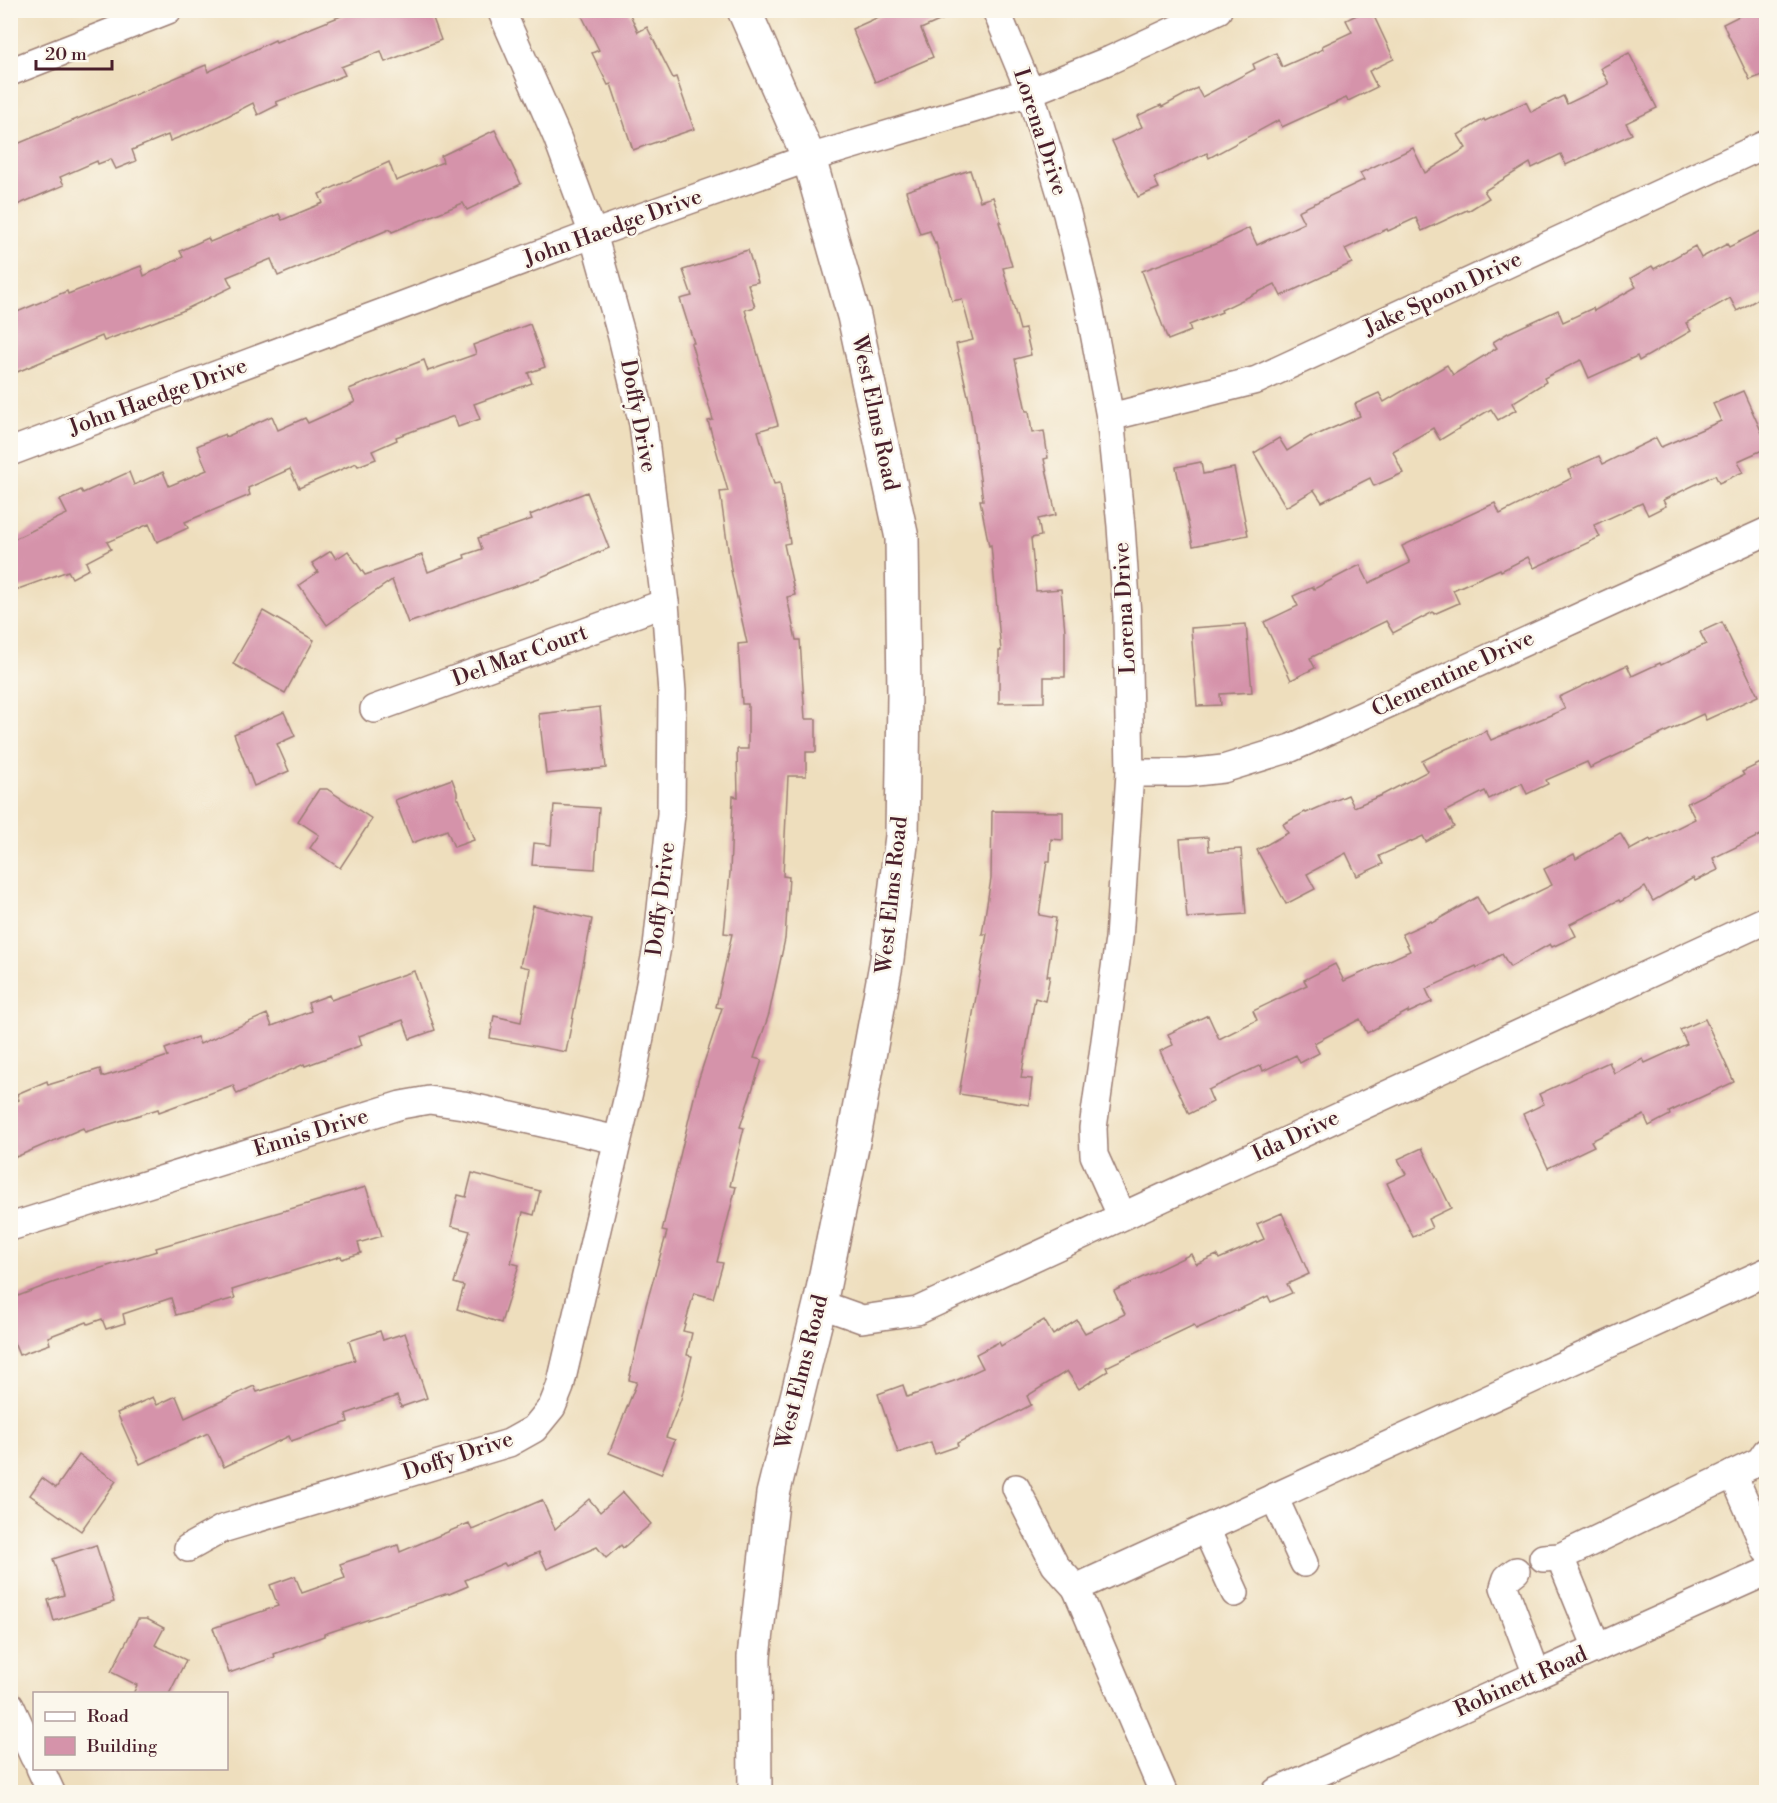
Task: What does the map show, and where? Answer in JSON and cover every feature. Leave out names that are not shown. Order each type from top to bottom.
[{"type":"main road","name":"West Elms Road","points":[[744,10],[809,158],[854,316],[903,538],[904,695],[902,836],[887,959],[820,1304],[772,1494],[754,1657],[755,1792]]},
{"type":"street","points":[[10,72],[168,10]]},
{"type":"street","name":"Doffy Drive","points":[[188,1548],[222,1529],[509,1443],[534,1429],[552,1407],[560,1387],[632,1079],[657,947],[671,814],[672,692],[665,603],[643,424],[622,337],[593,234],[557,137],[501,10]]},
{"type":"street","name":"Lorena Drive","points":[[996,10],[1030,92],[1069,226],[1089,306],[1110,417],[1127,616],[1130,773],[1119,939],[1092,1128],[1094,1155],[1121,1215]]},
{"type":"street","name":"John Haedge Drive","points":[[10,452],[593,234],[809,158],[1030,92],[1110,60],[1218,10]]},
{"type":"street","name":"Jake Spoon Drive","points":[[1110,417],[1257,380],[1767,144]]},
{"type":"street","name":"Clementine Drive","points":[[1130,773],[1187,773],[1223,769],[1291,748],[1767,532]]},
{"type":"street","name":"Del Mar Court","points":[[374,709],[665,603]]},
{"type":"street","name":"Ida Drive","points":[[820,1304],[862,1319],[917,1311],[1121,1215],[1767,920]]},
{"type":"street","name":"Ennis Drive","points":[[10,1227],[401,1105],[429,1100],[463,1105],[617,1140]]},
{"type":"street","points":[[1076,1588],[1767,1272]]},
{"type":"street","points":[[1597,1648],[1552,1557],[1760,1461],[1767,1452]]},
{"type":"street","points":[[1733,1474],[1767,1550]]},
{"type":"street","points":[[1016,1488],[1055,1565],[1076,1588],[1162,1792]]},
{"type":"street","points":[[1274,1497],[1304,1563]]},
{"type":"street","points":[[1206,1529],[1235,1593]]},
{"type":"street","points":[[1516,1570],[1507,1578],[1504,1587],[1537,1675]]},
{"type":"street","name":"Robinett Road","points":[[1276,1792],[1767,1572]]},
{"type":"street","points":[[10,1705],[33,1755]]},
{"type":"street","points":[[41,1770],[51,1792]]},
{"type":"building","points":[[356,10],[430,10],[441,40],[385,62],[381,51],[341,67],[345,75],[276,102],[278,105],[258,115],[253,103],[210,125],[170,141],[168,135],[132,150],[136,161],[116,169],[111,159],[98,164],[97,161],[60,177],[64,185],[10,208],[10,147],[206,65],[208,72],[275,40],[276,42]]},
{"type":"building","points":[[579,10],[628,10],[638,32],[647,27],[673,78],[676,77],[694,129],[633,150],[611,84],[608,85],[592,53],[599,50]]},
{"type":"building","points":[[894,10],[964,10],[921,29],[933,57],[875,82],[852,29]]},
{"type":"building","points":[[1371,10],[1394,59],[1369,71],[1377,87],[1348,101],[1346,98],[1282,127],[1279,120],[1209,158],[1207,153],[1154,178],[1159,188],[1138,197],[1112,141],[1142,127],[1137,116],[1161,105],[1162,107],[1197,88],[1202,97],[1255,69],[1253,64],[1276,53],[1282,67],[1323,49],[1322,46],[1352,32],[1346,20]]},
{"type":"building","points":[[1751,10],[1767,10],[1767,73],[1750,80],[1723,24]]},
{"type":"building","points":[[1629,53],[1657,108],[1626,123],[1632,134],[1566,165],[1561,154],[1532,168],[1530,163],[1484,191],[1489,198],[1468,211],[1422,231],[1416,218],[1388,231],[1387,229],[1345,249],[1352,263],[1281,296],[1275,284],[1221,310],[1222,312],[1189,325],[1191,331],[1168,340],[1142,271],[1218,243],[1249,228],[1257,245],[1304,223],[1298,211],[1364,180],[1360,173],[1413,148],[1425,173],[1466,148],[1458,135],[1484,119],[1485,121],[1526,102],[1531,112],[1563,96],[1567,104],[1609,84],[1601,68]]},
{"type":"building","points":[[495,130],[521,184],[467,210],[463,203],[392,232],[390,229],[278,276],[271,259],[227,277],[232,287],[182,311],[104,341],[102,336],[10,375],[10,315],[67,291],[68,294],[141,266],[144,276],[183,257],[180,251],[208,238],[210,242],[279,214],[282,220],[323,203],[319,194],[389,162],[396,181],[443,162],[441,156]]},
{"type":"building","points":[[970,170],[980,201],[993,197],[1012,266],[1003,268],[1020,330],[1025,329],[1031,355],[1015,359],[1026,411],[1029,411],[1032,433],[1044,431],[1048,458],[1044,459],[1056,515],[1038,519],[1041,536],[1031,538],[1036,591],[1061,589],[1065,631],[1065,677],[1044,677],[1044,702],[999,703],[999,651],[1001,651],[991,545],[989,546],[980,500],[983,500],[969,400],[956,344],[973,340],[962,299],[952,301],[936,243],[930,231],[920,234],[906,191]]},
{"type":"building","points":[[1767,228],[1767,294],[1737,311],[1730,298],[1686,323],[1691,331],[1639,361],[1637,356],[1589,378],[1581,360],[1544,378],[1546,382],[1512,403],[1516,410],[1498,420],[1491,409],[1440,440],[1433,428],[1393,451],[1403,473],[1374,486],[1370,478],[1322,502],[1314,490],[1286,507],[1254,453],[1279,438],[1287,451],[1311,436],[1360,416],[1355,404],[1379,393],[1384,402],[1447,365],[1453,375],[1497,348],[1493,342],[1558,310],[1563,322],[1593,308],[1594,311],[1636,287],[1631,278],[1652,266],[1654,269],[1695,246],[1701,258],[1727,244],[1729,247]]},
{"type":"building","points":[[748,250],[758,282],[748,284],[755,307],[745,310],[778,425],[758,431],[774,484],[780,483],[790,543],[784,544],[795,595],[787,597],[796,640],[800,640],[805,719],[816,719],[816,752],[806,752],[806,776],[788,776],[783,876],[789,877],[785,939],[769,1014],[754,1058],[762,1060],[740,1127],[744,1128],[730,1186],[736,1187],[717,1262],[723,1263],[713,1298],[694,1293],[683,1331],[692,1333],[687,1355],[692,1356],[681,1399],[666,1437],[675,1440],[661,1474],[609,1453],[637,1382],[629,1380],[646,1305],[667,1232],[662,1231],[698,1081],[722,1008],[716,1007],[732,934],[724,933],[730,873],[733,796],[738,797],[737,749],[748,749],[748,704],[742,704],[738,644],[747,643],[731,570],[720,492],[728,491],[708,421],[713,420],[691,343],[694,343],[680,299],[692,296],[683,270]]},
{"type":"building","points":[[530,324],[545,367],[528,373],[532,383],[474,404],[480,419],[458,427],[454,416],[396,437],[397,440],[372,451],[376,459],[358,466],[356,463],[299,488],[290,469],[248,488],[250,495],[185,522],[188,528],[157,542],[149,524],[107,542],[111,549],[86,562],[89,569],[72,578],[68,571],[10,592],[10,541],[67,514],[60,500],[81,490],[83,493],[129,472],[134,485],[163,472],[169,486],[207,470],[197,446],[225,434],[226,437],[272,416],[278,430],[305,418],[308,423],[355,402],[349,389],[424,360],[428,371],[476,354],[473,345]]},
{"type":"building","points":[[1743,391],[1767,448],[1738,461],[1743,472],[1719,483],[1715,475],[1663,500],[1666,506],[1648,515],[1642,503],[1594,525],[1600,537],[1534,568],[1528,557],[1501,571],[1500,569],[1453,590],[1459,603],[1434,614],[1433,612],[1393,633],[1386,621],[1310,658],[1315,668],[1291,680],[1264,622],[1298,606],[1293,596],[1313,587],[1314,589],[1360,565],[1369,583],[1410,563],[1402,546],[1495,503],[1500,514],[1572,478],[1568,470],[1599,456],[1603,464],[1656,438],[1661,447],[1721,421],[1713,404]]},
{"type":"building","points":[[1201,462],[1203,474],[1234,468],[1248,535],[1193,546],[1176,467]]},
{"type":"building","points":[[587,492],[609,548],[539,578],[408,623],[392,580],[327,625],[299,585],[318,572],[312,563],[331,551],[336,559],[348,551],[365,575],[422,555],[428,572],[482,549],[478,538],[532,519],[530,515]]},
{"type":"building","points":[[263,611],[314,640],[285,693],[233,664]]},
{"type":"building","points":[[1722,622],[1758,696],[1706,720],[1703,714],[1590,768],[1587,762],[1546,780],[1548,784],[1527,794],[1522,783],[1489,799],[1485,791],[1446,811],[1454,827],[1426,842],[1423,836],[1379,856],[1383,864],[1357,876],[1346,853],[1307,874],[1315,889],[1286,904],[1257,850],[1288,833],[1283,824],[1305,812],[1348,795],[1354,807],[1382,795],[1428,771],[1422,761],[1446,749],[1486,731],[1491,740],[1565,709],[1559,697],[1627,665],[1632,676],[1706,644],[1700,632]]},
{"type":"building","points":[[1246,624],[1252,692],[1220,694],[1221,705],[1197,706],[1191,628]]},
{"type":"building","points":[[600,707],[606,768],[546,774],[539,714]]},
{"type":"building","points":[[284,712],[295,736],[277,744],[289,771],[254,786],[234,734]]},
{"type":"building","points":[[1767,760],[1767,832],[1713,858],[1718,870],[1695,881],[1693,878],[1653,901],[1645,887],[1620,902],[1619,900],[1570,924],[1576,936],[1552,947],[1550,944],[1510,967],[1502,954],[1477,968],[1476,966],[1426,989],[1432,1002],[1408,1013],[1408,1011],[1367,1033],[1360,1019],[1314,1043],[1319,1053],[1300,1063],[1296,1055],[1263,1071],[1261,1065],[1208,1090],[1213,1102],[1189,1114],[1160,1051],[1173,1045],[1168,1034],[1208,1015],[1219,1039],[1257,1020],[1253,1011],[1307,985],[1304,980],[1335,964],[1344,981],[1410,951],[1402,934],[1431,921],[1432,923],[1477,897],[1488,916],[1552,885],[1544,869],[1574,854],[1576,859],[1620,833],[1630,850],[1695,819],[1687,803],[1744,775],[1742,772]]},
{"type":"building","points":[[452,779],[457,799],[459,799],[474,840],[454,847],[447,830],[412,843],[395,800]]},
{"type":"building","points":[[319,789],[327,789],[372,819],[340,868],[310,848],[319,835],[298,821]]},
{"type":"building","points":[[554,805],[599,808],[595,869],[532,865],[534,843],[551,845]]},
{"type":"building","points":[[992,811],[1063,812],[1063,840],[1051,839],[1050,861],[1047,861],[1039,915],[1056,918],[1045,1001],[1035,998],[1021,1078],[1032,1079],[1029,1105],[959,1094],[987,934],[982,934],[991,879]]},
{"type":"building","points":[[1208,837],[1209,851],[1241,849],[1246,914],[1187,918],[1180,839]]},
{"type":"building","points":[[533,906],[592,919],[566,1052],[490,1038],[494,1016],[521,1022],[530,968],[520,966]]},
{"type":"building","points":[[414,971],[435,1030],[410,1039],[403,1020],[359,1036],[362,1045],[305,1066],[304,1064],[237,1094],[233,1085],[159,1112],[158,1109],[85,1132],[83,1128],[16,1157],[10,1145],[10,1104],[19,1100],[17,1094],[47,1081],[48,1085],[100,1069],[102,1077],[168,1056],[165,1049],[197,1037],[200,1044],[267,1014],[272,1026],[311,1011],[308,1003],[329,995],[331,1000]]},
{"type":"building","points":[[1705,1019],[1734,1082],[1669,1112],[1670,1115],[1649,1126],[1644,1115],[1591,1141],[1594,1146],[1548,1168],[1523,1114],[1544,1104],[1539,1094],[1609,1062],[1614,1073],[1643,1059],[1645,1063],[1687,1044],[1680,1030]]},
{"type":"building","points":[[1422,1148],[1451,1208],[1428,1219],[1432,1228],[1413,1237],[1387,1183],[1406,1174],[1398,1159]]},
{"type":"building","points":[[472,1173],[540,1191],[534,1215],[523,1212],[511,1263],[519,1265],[501,1323],[457,1309],[464,1286],[454,1283],[470,1231],[451,1226],[458,1195],[466,1197]]},
{"type":"building","points":[[366,1187],[382,1236],[358,1243],[361,1253],[342,1259],[341,1256],[232,1290],[235,1298],[176,1315],[171,1298],[123,1314],[125,1323],[106,1329],[102,1319],[88,1324],[87,1322],[48,1337],[50,1344],[19,1355],[10,1333],[10,1299],[55,1282],[157,1251],[156,1248]]},
{"type":"building","points":[[1282,1213],[1309,1274],[1287,1284],[1292,1293],[1271,1302],[1268,1296],[1196,1329],[1194,1325],[1106,1367],[1108,1371],[1079,1389],[1067,1371],[1027,1396],[1031,1405],[957,1443],[958,1446],[935,1454],[931,1442],[898,1453],[878,1394],[903,1385],[907,1397],[957,1380],[983,1368],[976,1354],[999,1342],[1001,1346],[1044,1320],[1053,1335],[1077,1320],[1085,1333],[1125,1314],[1114,1291],[1191,1254],[1196,1264],[1217,1255],[1219,1259],[1264,1239],[1257,1224]]},
{"type":"building","points":[[380,1331],[383,1340],[405,1333],[427,1398],[401,1407],[397,1396],[346,1414],[348,1422],[291,1441],[289,1436],[224,1467],[208,1433],[140,1464],[117,1413],[153,1397],[157,1405],[176,1396],[185,1418],[254,1386],[257,1392],[355,1360],[349,1341]]},
{"type":"building","points":[[79,1455],[116,1481],[81,1531],[30,1495],[42,1478],[56,1488]]},
{"type":"building","points":[[623,1492],[651,1524],[623,1548],[621,1545],[606,1558],[597,1547],[547,1569],[539,1552],[506,1566],[504,1563],[465,1580],[468,1586],[449,1594],[324,1634],[324,1636],[274,1654],[275,1657],[229,1673],[213,1628],[278,1606],[270,1585],[295,1576],[302,1593],[345,1578],[340,1564],[398,1545],[400,1552],[469,1523],[472,1530],[542,1500],[555,1529],[589,1499],[600,1512]]},
{"type":"building","points":[[96,1545],[114,1602],[54,1621],[48,1600],[64,1595],[53,1559]]},
{"type":"building","points":[[138,1619],[147,1619],[164,1628],[155,1645],[186,1660],[170,1692],[134,1692],[137,1685],[111,1672]]}]
